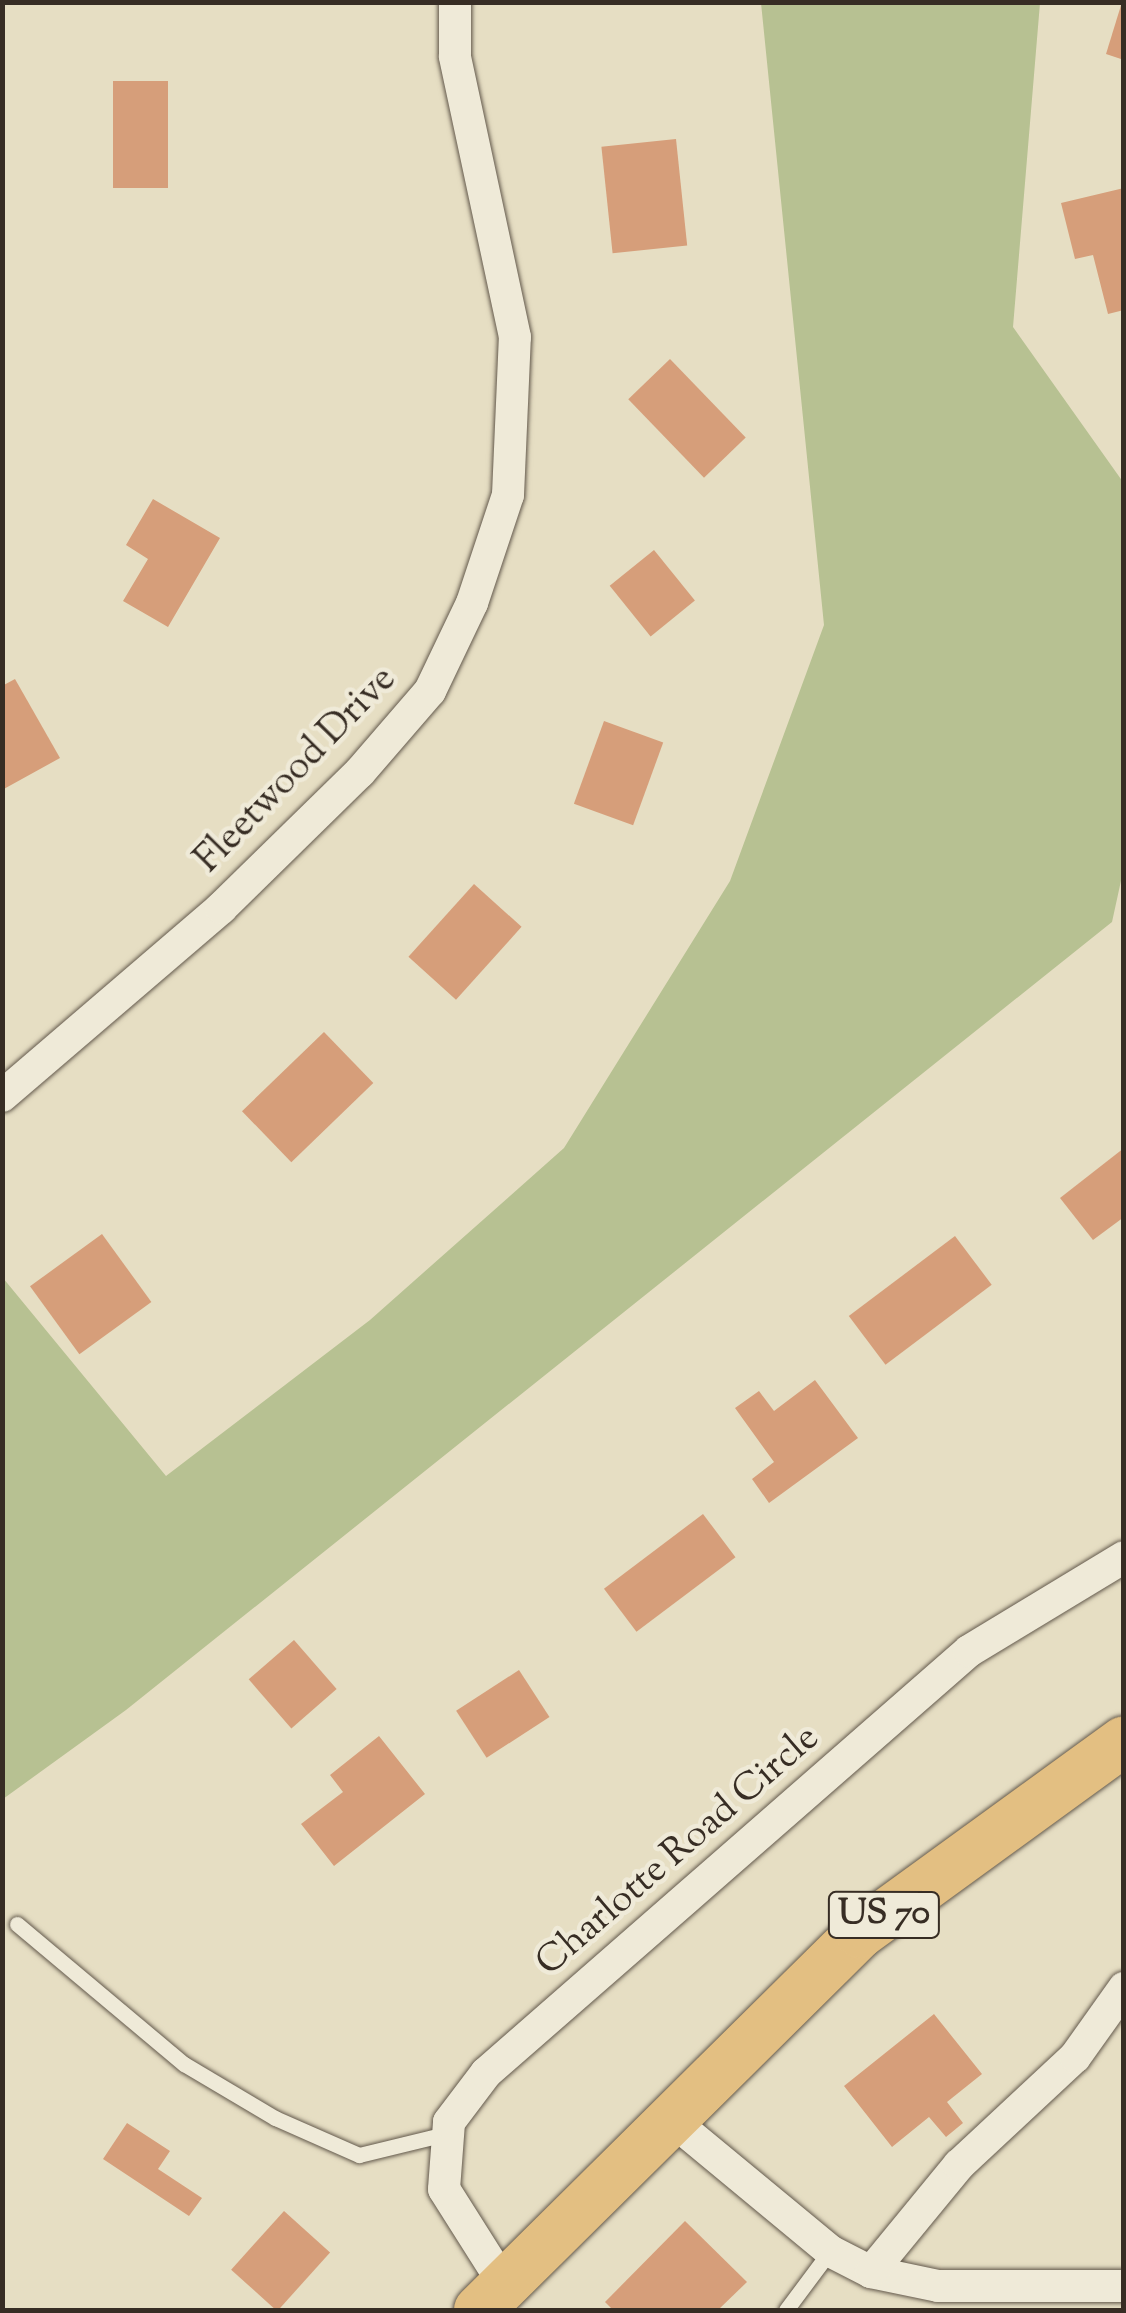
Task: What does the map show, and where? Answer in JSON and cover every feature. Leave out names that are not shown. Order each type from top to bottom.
[{"type":"main road","name":"US 70","points":[[491,2297],[667,2116],[860,1932],[1124,1741]]},
{"type":"street","name":"Fleetwood Drive","points":[[2,1096],[221,908],[360,772],[430,690],[472,603],[508,495],[516,337],[455,56],[455,2]]},
{"type":"street","name":"Charlotte Road Circle","points":[[491,2297],[444,2189],[449,2133],[486,2073],[969,1652],[1124,1557]]},
{"type":"street","points":[[871,2272],[959,2166],[1075,2057],[1124,1988]]},
{"type":"street","points":[[667,2116],[830,2251],[871,2272],[938,2286],[1124,2286]]},
{"type":"lane","points":[[17,1924],[184,2064],[275,2118],[359,2155],[449,2133]]},
{"type":"lane","points":[[786,2310],[830,2251]]},
{"type":"green space","points":[[761,3],[1040,3],[1013,327],[1123,482],[1124,867],[1112,922],[126,1710],[3,1799],[3,1278],[166,1476],[370,1320],[564,1148],[730,881],[824,625]]},
{"type":"building","points":[[1124,2],[1124,60],[1106,54]]},
{"type":"building","points":[[113,81],[168,81],[168,188],[113,188]]},
{"type":"building","points":[[676,139],[687,245],[613,253],[601,147]]},
{"type":"building","points":[[1124,188],[1124,310],[1108,314],[1093,255],[1075,259],[1061,203]]},
{"type":"building","points":[[670,359],[746,437],[704,478],[628,399]]},
{"type":"building","points":[[153,499],[220,538],[168,627],[123,601],[148,559],[126,545]]},
{"type":"building","points":[[654,550],[695,601],[651,636],[610,586]]},
{"type":"building","points":[[15,679],[60,758],[2,790],[2,686]]},
{"type":"building","points":[[604,721],[663,743],[633,825],[574,804]]},
{"type":"building","points":[[474,884],[522,927],[456,1000],[408,957]]},
{"type":"building","points":[[324,1032],[373,1083],[291,1162],[242,1111]]},
{"type":"building","points":[[1124,1148],[1124,1217],[1093,1240],[1060,1198]]},
{"type":"building","points":[[102,1234],[151,1302],[79,1354],[30,1286]]},
{"type":"building","points":[[955,1236],[992,1285],[885,1365],[849,1316]]},
{"type":"building","points":[[815,1380],[858,1438],[769,1503],[752,1479],[774,1462],[735,1408],[759,1391],[774,1411]]},
{"type":"building","points":[[703,1514],[735,1557],[636,1632],[604,1589]]},
{"type":"building","points":[[294,1640],[337,1689],[291,1728],[249,1679]]},
{"type":"building","points":[[519,1670],[549,1717],[487,1758],[456,1711]]},
{"type":"building","points":[[379,1736],[425,1794],[334,1866],[301,1824],[343,1792],[330,1775]]},
{"type":"building","points":[[934,2014],[982,2074],[947,2102],[963,2123],[946,2137],[929,2117],[892,2147],[844,2086]]},
{"type":"building","points":[[127,2123],[170,2151],[158,2169],[202,2198],[189,2216],[103,2159]]},
{"type":"building","points":[[284,2211],[330,2252],[278,2310],[231,2270]]},
{"type":"building","points":[[685,2221],[747,2282],[718,2310],[613,2310],[605,2302]]}]
